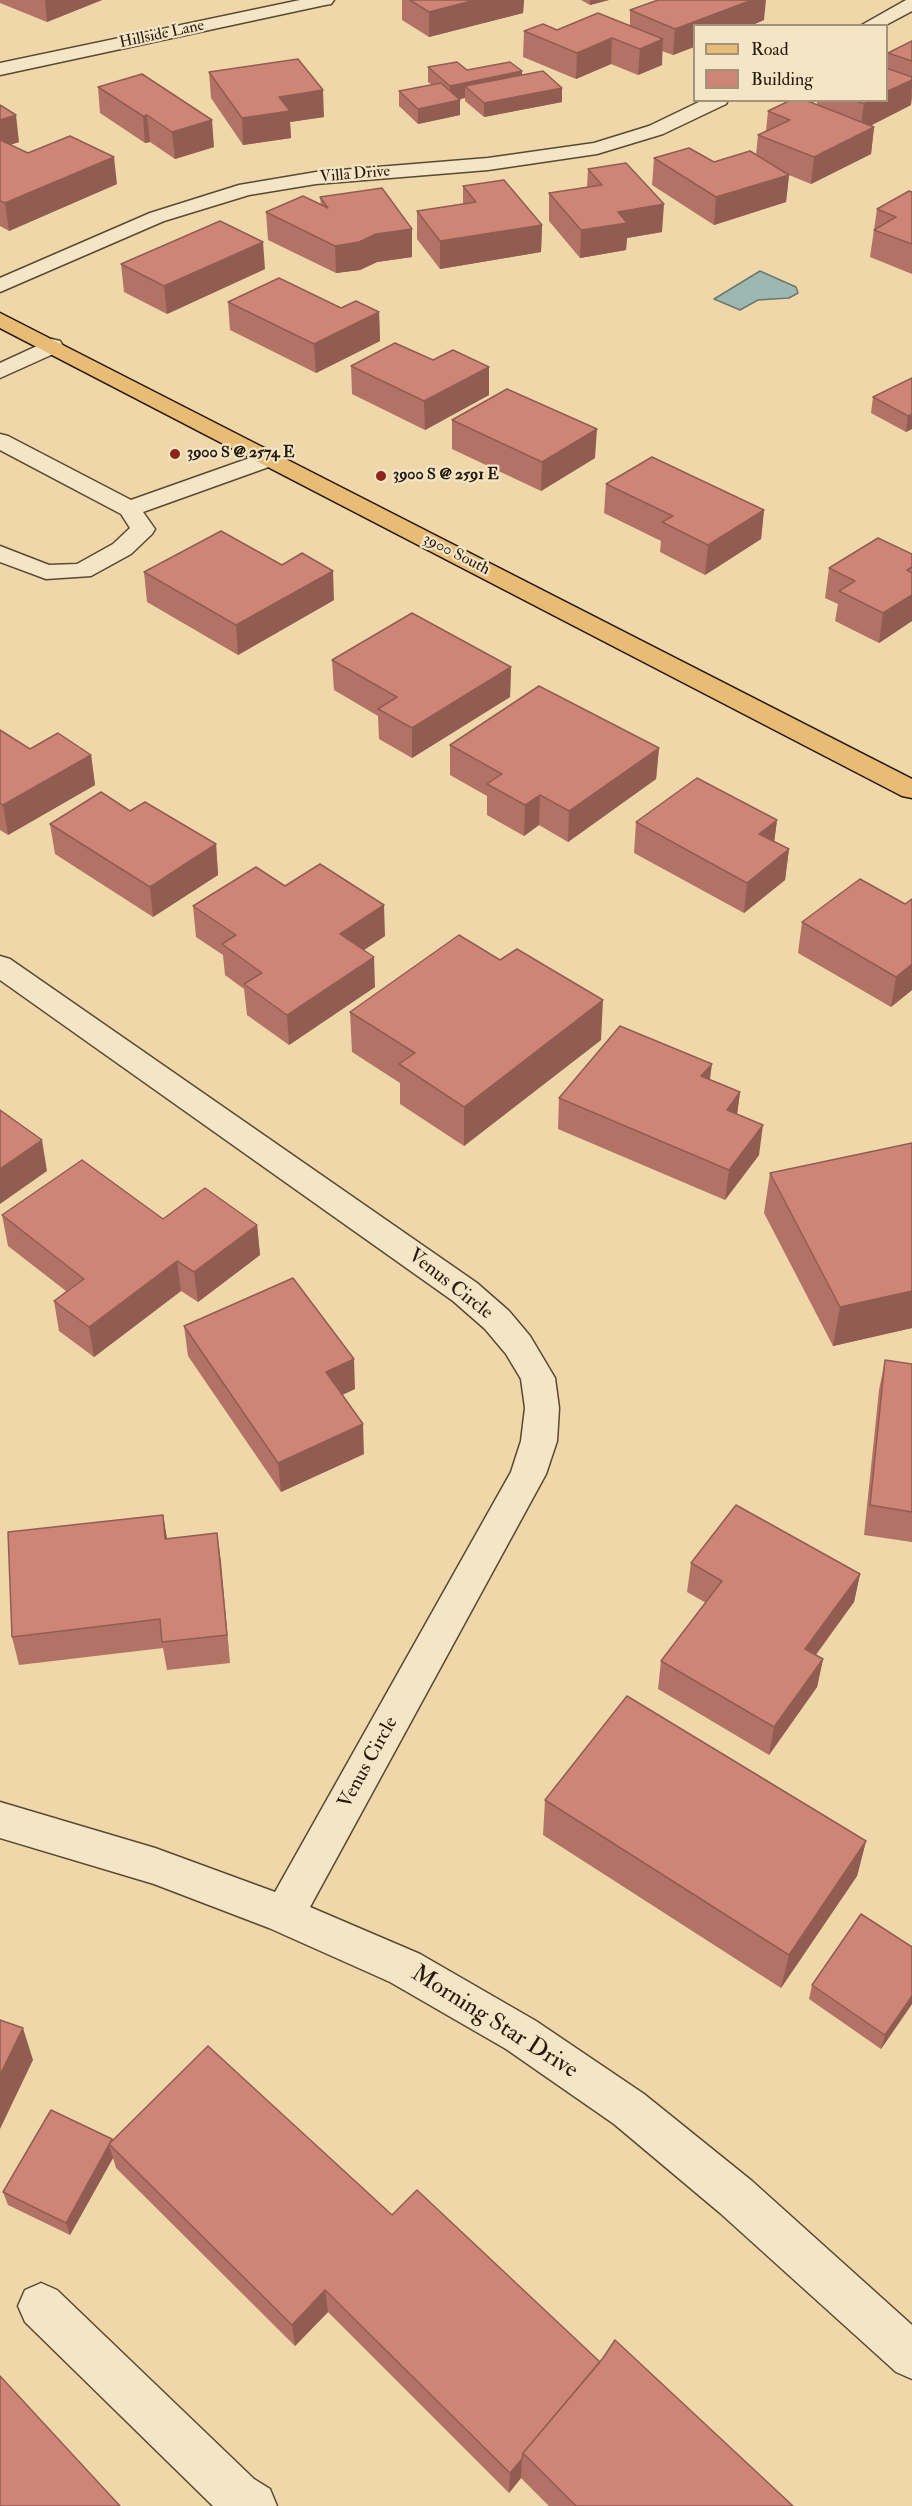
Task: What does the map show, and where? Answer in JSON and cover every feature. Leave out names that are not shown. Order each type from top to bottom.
[{"type":"main road","name":"3900 South","points":[[0,319],[912,790]]},
{"type":"street","points":[[243,0],[272,12]]},
{"type":"street","name":"Hillside Lane","points":[[0,69],[325,0]]},
{"type":"street","points":[[873,24],[912,4]]},
{"type":"street","name":"Villa Drive","points":[[0,286],[157,217],[246,189],[316,178],[488,164],[597,148],[656,130],[715,102]]},
{"type":"street","points":[[0,371],[52,346]]},
{"type":"street","points":[[0,441],[129,509],[143,529],[122,549],[82,571],[46,572],[0,553]]},
{"type":"street","points":[[129,509],[269,459]]},
{"type":"street","name":"Venus Circle","points":[[0,966],[465,1292],[497,1320],[518,1345],[538,1378],[542,1408],[539,1441],[528,1474],[285,1915]]},
{"type":"street","name":"Morning Star Drive","points":[[0,1820],[155,1866],[285,1915],[405,1968],[521,2035],[629,2109],[736,2197],[912,2356]]},
{"type":"street","points":[[41,2306],[237,2496],[254,2506]]},
{"type":"water","points":[[760,271],[796,287],[798,293],[789,298],[758,300],[740,310],[714,299]]},
{"type":"building","points":[[410,0],[475,0],[429,12]]},
{"type":"building","points":[[658,0],[752,0],[675,29],[630,10]]},
{"type":"building","points":[[598,13],[663,39],[640,49],[612,38],[577,53],[524,31],[543,24],[557,30]]},
{"type":"building","points":[[912,41],[912,61],[888,53]]},
{"type":"building","points":[[298,59],[323,90],[279,97],[290,111],[242,118],[209,72]]},
{"type":"building","points":[[457,62],[467,70],[510,62],[522,71],[450,86],[428,67]]},
{"type":"building","points":[[888,69],[912,77],[912,80],[888,91]]},
{"type":"building","points":[[543,71],[562,88],[484,103],[465,86]]},
{"type":"building","points":[[142,74],[212,120],[172,132],[98,87]]},
{"type":"building","points":[[441,83],[460,100],[418,109],[399,91]]},
{"type":"building","points":[[787,102],[810,102],[874,127],[814,157],[758,135],[790,120],[768,111]]},
{"type":"building","points":[[0,105],[16,115],[0,120]]},
{"type":"building","points":[[70,136],[114,157],[5,203],[0,201],[0,140],[28,153]]},
{"type":"building","points":[[689,148],[714,162],[750,151],[789,175],[716,197],[654,158]]},
{"type":"building","points":[[626,163],[664,204],[618,212],[627,223],[581,230],[549,193],[602,185],[588,169]]},
{"type":"building","points":[[504,180],[542,225],[440,241],[417,211],[476,202],[463,186]]},
{"type":"building","points":[[382,188],[412,229],[376,234],[359,242],[335,246],[266,212],[303,196],[328,208],[320,197]]},
{"type":"building","points":[[909,191],[912,192],[912,244],[874,230],[896,217],[877,209]]},
{"type":"building","points":[[220,221],[263,242],[164,286],[121,264]]},
{"type":"building","points":[[279,278],[341,308],[356,301],[379,312],[314,344],[228,302]]},
{"type":"building","points":[[395,343],[433,360],[453,350],[489,367],[424,401],[351,366]]},
{"type":"building","points":[[912,378],[912,414],[908,416],[873,397]]},
{"type":"building","points":[[507,389],[597,429],[542,462],[452,420]]},
{"type":"building","points":[[652,457],[764,510],[708,545],[662,522],[673,516],[606,484]]},
{"type":"building","points":[[221,531],[282,565],[302,553],[333,571],[236,625],[144,572]]},
{"type":"building","points":[[878,538],[912,554],[912,567],[907,570],[912,573],[912,595],[883,613],[839,591],[855,581],[829,568]]},
{"type":"building","points":[[412,613],[511,667],[412,728],[378,709],[397,697],[332,660]]},
{"type":"building","points":[[539,686],[659,748],[569,811],[540,795],[525,805],[487,784],[502,774],[450,745]]},
{"type":"building","points":[[0,730],[30,749],[58,733],[91,755],[3,805],[0,803]]},
{"type":"building","points":[[697,778],[777,820],[759,834],[789,849],[747,883],[636,822]]},
{"type":"building","points":[[101,792],[130,811],[145,802],[216,844],[150,887],[50,824]]},
{"type":"building","points":[[320,864],[384,905],[340,934],[374,957],[287,1015],[244,984],[262,973],[222,944],[236,935],[193,906],[256,867],[285,886]]},
{"type":"building","points":[[860,879],[905,904],[912,899],[912,964],[896,977],[802,922]]},
{"type":"building","points":[[459,935],[500,960],[517,949],[603,1000],[464,1107],[399,1064],[415,1053],[350,1012]]},
{"type":"building","points":[[620,1026],[712,1064],[701,1076],[740,1092],[727,1110],[763,1125],[729,1170],[559,1098]]},
{"type":"building","points":[[0,1110],[42,1140],[0,1169]]},
{"type":"building","points":[[912,1143],[912,1291],[840,1307],[770,1173]]},
{"type":"building","points":[[82,1160],[163,1219],[205,1188],[257,1225],[194,1272],[177,1261],[89,1327],[54,1301],[84,1279],[2,1215]]},
{"type":"building","points":[[293,1278],[354,1359],[326,1372],[363,1424],[278,1463],[184,1326]]},
{"type":"building","points":[[885,1360],[912,1364],[912,1512],[870,1505]]},
{"type":"building","points":[[736,1505],[860,1574],[805,1649],[823,1659],[774,1727],[661,1661],[722,1581],[691,1563]]},
{"type":"building","points":[[163,1515],[165,1539],[217,1533],[227,1635],[162,1642],[160,1619],[12,1637],[8,1532]]},
{"type":"building","points":[[627,1696],[866,1841],[789,1955],[545,1800]]},
{"type":"building","points":[[861,1914],[912,1947],[912,1996],[885,2035],[812,1985]]},
{"type":"building","points":[[0,2020],[23,2028],[0,2075]]},
{"type":"building","points":[[208,2046],[392,2215],[417,2190],[600,2362],[523,2453],[522,2459],[510,2473],[325,2290],[292,2325],[109,2144]]},
{"type":"building","points":[[51,2110],[112,2139],[66,2223],[3,2192]]},
{"type":"building","points":[[615,2340],[793,2506],[576,2506],[523,2453],[603,2358]]},
{"type":"building","points":[[0,2376],[120,2506],[0,2506]]},
{"type":"place","name":"3900 S @ 2574 E","points":[[175,454]]},
{"type":"place","name":"3900 S @ 2591 E","points":[[381,476]]}]
